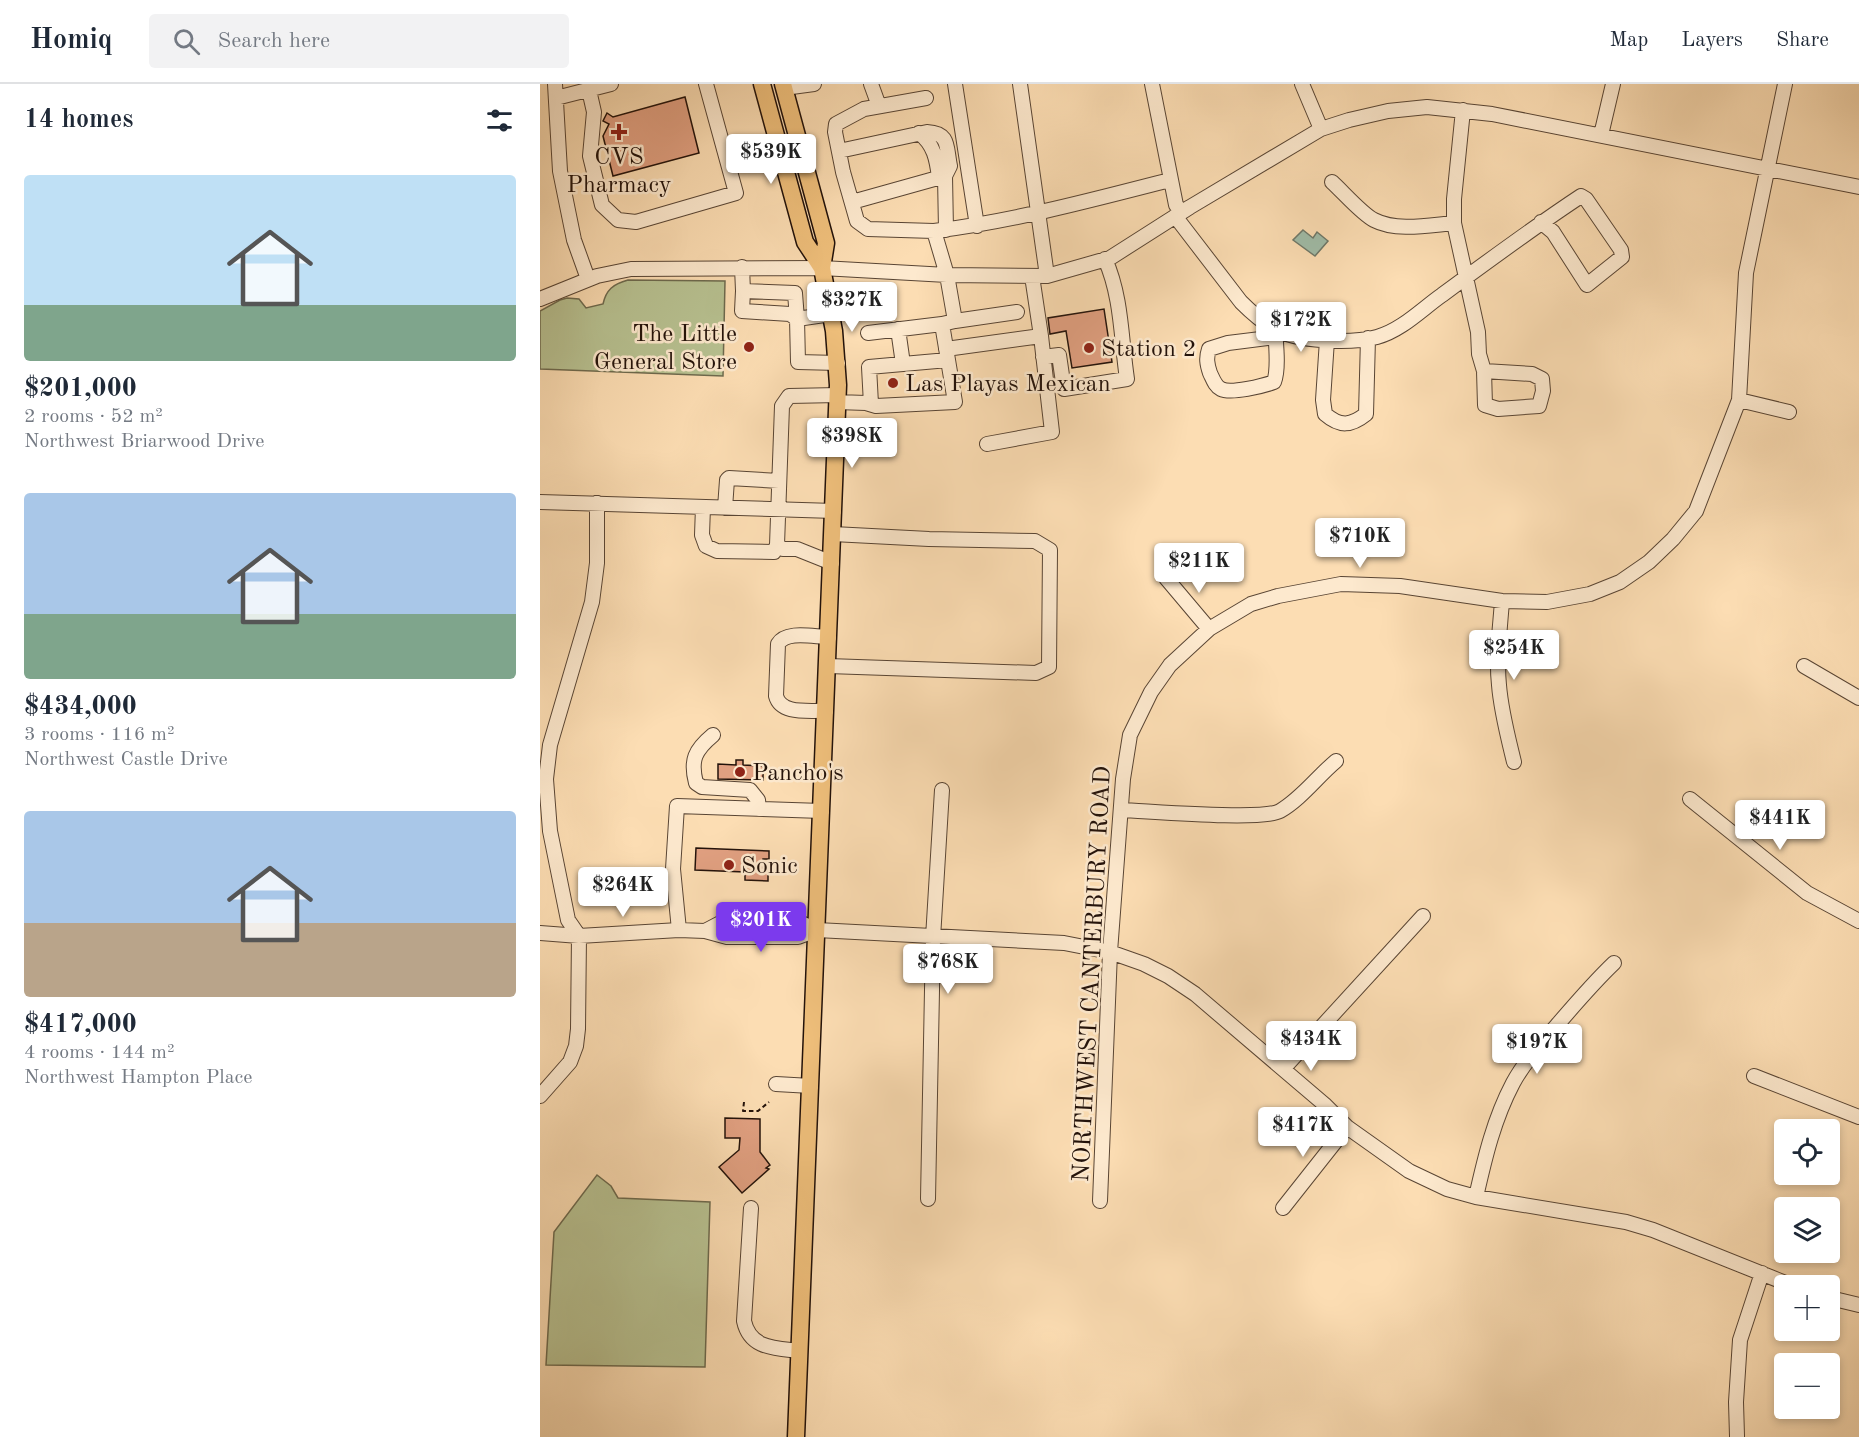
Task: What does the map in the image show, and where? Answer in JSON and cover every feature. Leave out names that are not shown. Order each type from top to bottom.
[{"type":"main road","points":[[762,84],[805,242],[822,268]]},
{"type":"main road","points":[[783,86],[826,243],[822,268],[838,363],[828,666],[796,1437]]},
{"type":"street","points":[[588,279],[574,240],[560,171],[556,91],[589,90],[611,84]]},
{"type":"street","points":[[589,90],[594,112],[590,156],[602,205],[618,220],[636,222],[736,194],[706,84]]},
{"type":"street","points":[[783,86],[814,84]]},
{"type":"street","points":[[871,84],[879,106]]},
{"type":"street","points":[[956,84],[977,226]]},
{"type":"street","points":[[1020,84],[1047,276]]},
{"type":"street","points":[[1152,84],[1170,180],[1179,214],[1240,302],[1275,333],[1277,374],[1274,382],[1262,386],[1223,390],[1215,385],[1206,358],[1209,349],[1275,333],[1327,340],[1379,336],[1408,321],[1541,222],[1581,196],[1586,199],[1622,250],[1622,257],[1587,285],[1553,232],[1541,222]]},
{"type":"street","points":[[1302,84],[1321,129]]},
{"type":"street","points":[[1601,135],[1614,84]]},
{"type":"street","name":"NORTHWEST CANTERBURY ROAD","points":[[1100,1201],[1110,952],[1123,779],[1130,735],[1139,715],[1170,666],[1209,630],[1251,604],[1278,596],[1341,584],[1423,588],[1502,601],[1547,602],[1590,594],[1620,582],[1649,562],[1673,540],[1695,512],[1739,400],[1746,273],[1785,84]]},
{"type":"street","points":[[926,98],[864,109],[836,124],[835,132],[839,152],[857,221],[868,229],[940,230],[977,226],[1038,214],[1170,180]]},
{"type":"street","points":[[540,299],[588,279],[631,269],[822,268],[947,275],[1047,276],[1105,259],[1321,129],[1388,111],[1427,107],[1492,114],[1859,187]]},
{"type":"street","points":[[1463,110],[1454,199],[1454,223],[1478,332],[1479,354],[1484,371],[1485,405],[1498,409],[1539,406],[1543,391],[1542,379],[1532,374],[1484,371]]},
{"type":"street","points":[[703,507],[702,538],[704,544],[710,549],[775,551],[782,406],[789,396],[838,399],[876,406],[955,402],[947,355],[947,275],[940,230],[942,177],[950,166],[945,139],[938,132],[919,133],[839,152]]},
{"type":"street","points":[[852,202],[942,177]]},
{"type":"street","points":[[1332,182],[1374,220],[1392,225],[1415,226],[1454,223]]},
{"type":"street","points":[[1043,357],[1059,356],[1064,389],[1127,380],[1120,312],[1112,274],[1105,259]]},
{"type":"street","points":[[741,267],[742,311],[790,314],[797,319],[831,314]]},
{"type":"street","points":[[987,444],[1052,432],[1032,276]]},
{"type":"street","points":[[742,291],[795,293],[798,362],[838,363]]},
{"type":"street","points":[[868,333],[1017,312]]},
{"type":"street","points":[[898,329],[903,364]]},
{"type":"street","points":[[871,404],[869,367],[903,364],[1041,336]]},
{"type":"street","points":[[1327,340],[1323,400],[1325,414],[1332,420],[1355,423],[1366,414],[1368,338]]},
{"type":"street","points":[[1739,400],[1789,412]]},
{"type":"street","points":[[725,508],[729,478],[779,481]]},
{"type":"street","points":[[540,501],[834,511]]},
{"type":"street","points":[[540,1096],[570,1062],[576,1046],[578,1029],[579,936],[568,920],[550,831],[546,779],[550,745],[592,602],[597,563],[597,503]]},
{"type":"street","points":[[828,666],[1036,673],[1049,667],[1050,550],[1044,545],[1035,541],[833,534]]},
{"type":"street","points":[[777,546],[783,549],[797,549],[832,563]]},
{"type":"street","points":[[1166,578],[1209,630]]},
{"type":"street","points":[[1502,601],[1498,659],[1499,684],[1502,710],[1514,762]]},
{"type":"street","points":[[826,711],[781,707],[776,696],[778,645],[780,640],[790,636],[829,637]]},
{"type":"street","points":[[1804,666],[1859,698]]},
{"type":"street","points":[[713,735],[700,745],[695,754],[693,774],[696,783],[702,787],[750,790],[755,795],[759,809]]},
{"type":"street","points":[[1122,810],[1253,816],[1278,813],[1307,789],[1335,761]]},
{"type":"street","points":[[928,1199],[933,938],[942,790]]},
{"type":"street","points":[[1690,799],[1807,893],[1859,921]]},
{"type":"street","points":[[679,930],[674,869],[677,806],[822,811]]},
{"type":"street","points":[[1283,1069],[1423,916]]},
{"type":"street","points":[[540,933],[579,936],[679,930],[705,931],[727,937],[798,937],[817,930],[933,938],[1064,943],[1110,952],[1144,964],[1168,976],[1195,994],[1347,1127],[1409,1171],[1447,1188],[1476,1197],[1626,1221],[1774,1278]]},
{"type":"street","points":[[1476,1197],[1488,1144],[1497,1117],[1514,1082],[1541,1044],[1614,963]]},
{"type":"street","points":[[1754,1076],[1859,1117]]},
{"type":"street","points":[[776,1084],[811,1086]]},
{"type":"street","points":[[1283,1208],[1347,1127]]},
{"type":"street","points":[[751,1208],[744,1321],[747,1333],[756,1342],[771,1347],[799,1351]]},
{"type":"street","points":[[1737,1436],[1736,1402],[1740,1340],[1762,1273]]},
{"type":"street","points":[[1840,1300],[1859,1305]]},
{"type":"path","points":[[744,1102],[742,1111],[758,1111],[769,1102]]},
{"type":"green space","points":[[628,280],[725,281],[723,376],[540,369],[540,311],[567,298],[579,299],[586,308],[603,304],[611,288]]},
{"type":"green space","points":[[597,1175],[611,1186],[618,1198],[710,1202],[705,1367],[546,1365],[554,1232]]},
{"type":"shaded area","points":[[1303,230],[1313,238],[1317,232],[1328,241],[1315,256],[1293,240]]},
{"type":"building","name":"CVS Pharmacy","points":[[685,97],[699,153],[613,176],[603,136],[609,124],[603,121],[607,113],[613,117]]},
{"type":"building","name":"Station 2","points":[[1104,309],[1112,362],[1072,368],[1066,331],[1050,334],[1048,318]]},
{"type":"building","name":"Pancho's","points":[[736,760],[743,760],[743,765],[763,766],[763,780],[718,779],[718,764],[736,765]]},
{"type":"building","name":"Sonic","points":[[696,848],[769,851],[769,859],[763,859],[763,871],[768,872],[768,881],[745,880],[745,872],[695,870]]},
{"type":"building","points":[[725,1118],[760,1119],[760,1152],[770,1165],[766,1168],[769,1169],[742,1193],[719,1167],[739,1150],[740,1138],[725,1138]]},
{"type":"place","name":"CVS Pharmacy","points":[[619,132]]},
{"type":"place","name":"The Little General Store","points":[[749,347]]},
{"type":"place","name":"Station 2","points":[[1089,348]]},
{"type":"place","name":"Las Playas Mexican","points":[[893,383]]},
{"type":"place","name":"Pancho's","points":[[740,772]]},
{"type":"place","name":"Sonic","points":[[729,865]]}]
